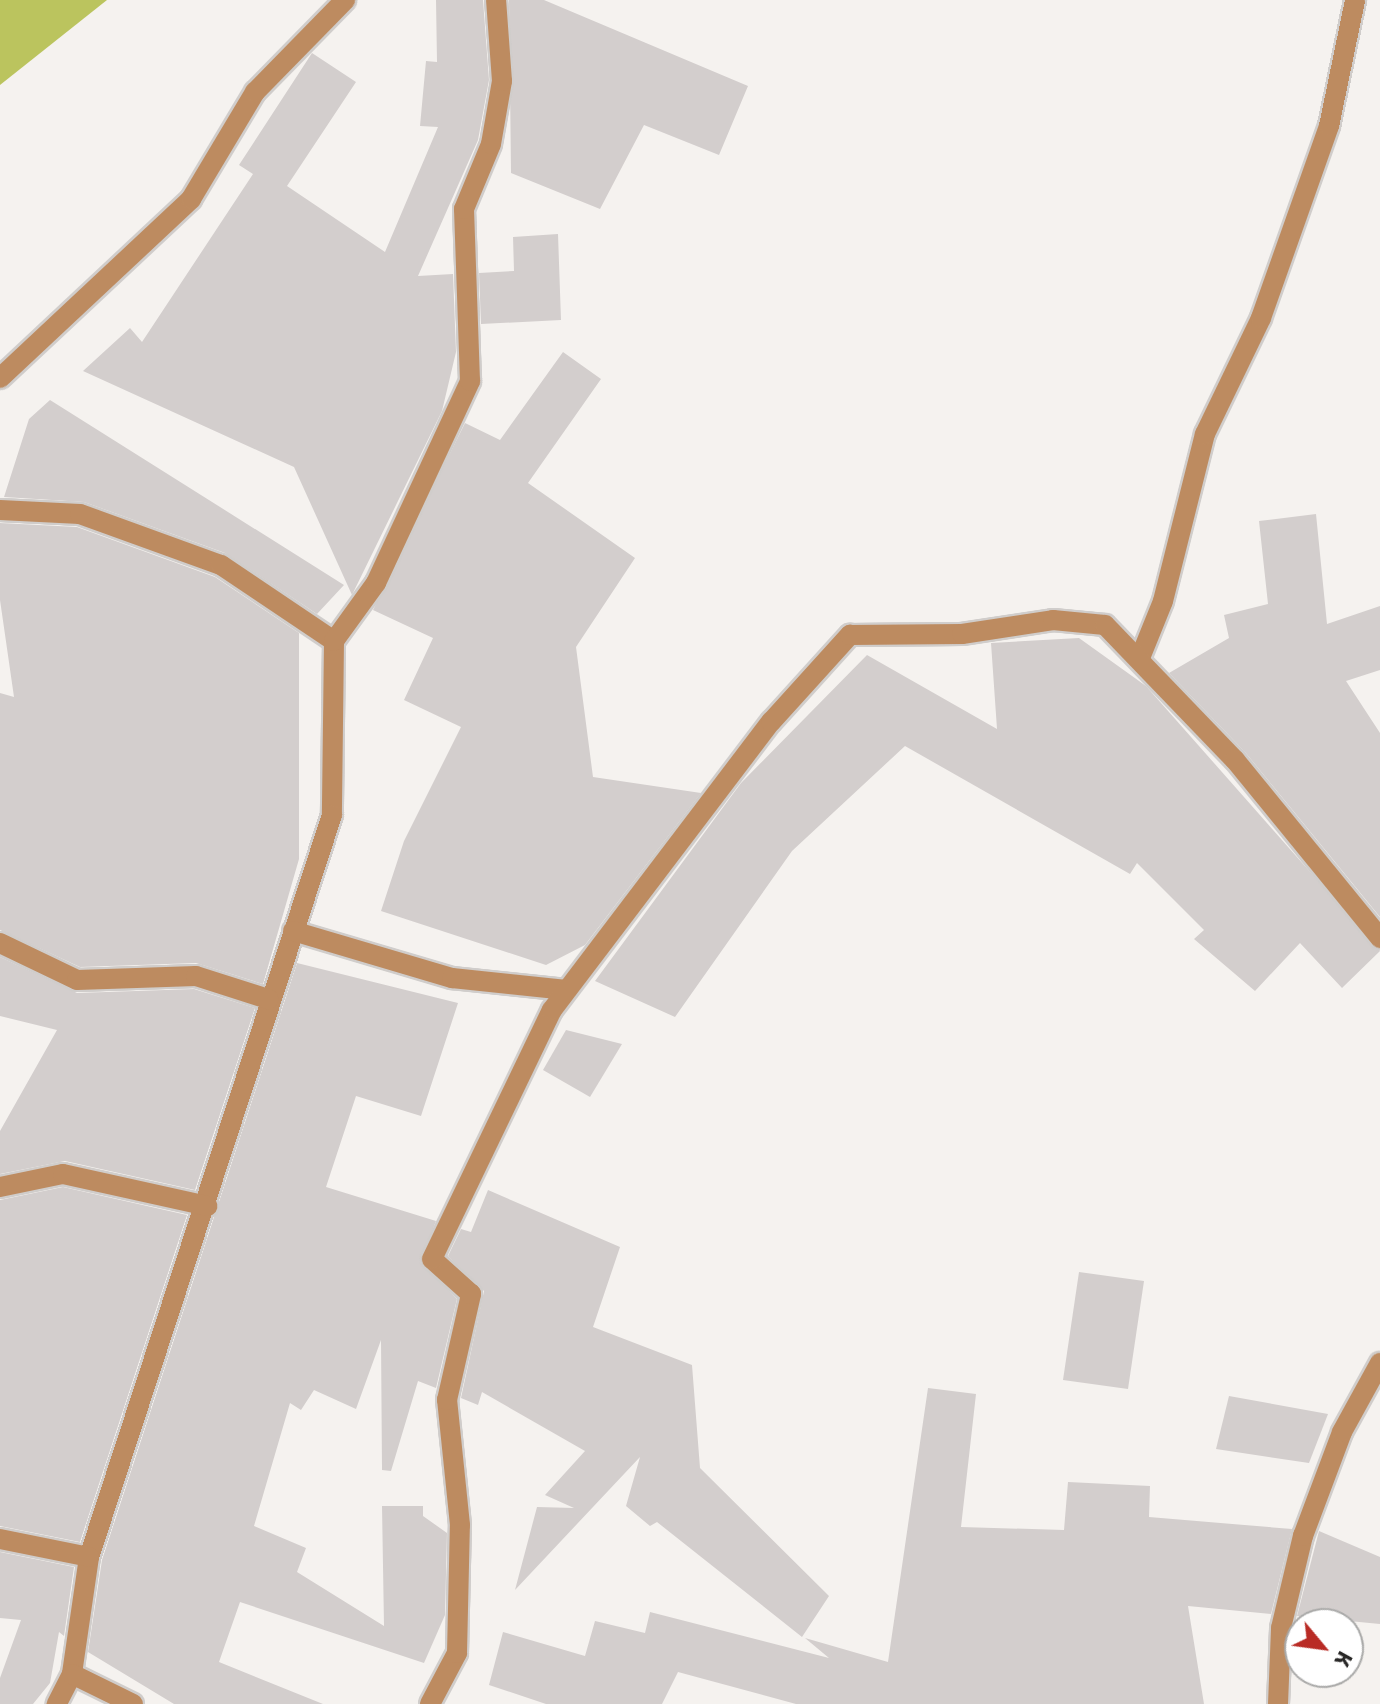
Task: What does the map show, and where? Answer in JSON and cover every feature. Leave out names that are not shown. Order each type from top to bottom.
[{"type":"street","points":[[0,378],[191,199],[255,92],[345,0]]},
{"type":"street","points":[[57,1704],[72,1674],[89,1557],[207,1206],[268,999],[332,815],[334,641],[376,583],[470,381],[464,209],[491,144],[502,81],[496,0]]},
{"type":"street","points":[[1140,658],[1163,601],[1205,434],[1261,318],[1329,126],[1355,0]]},
{"type":"street","points":[[0,510],[80,514],[221,565],[334,641]]},
{"type":"street","points":[[430,1704],[457,1653],[460,1525],[447,1400],[471,1294],[432,1259],[566,990],[771,722],[850,635],[962,634],[1053,620],[1105,625],[1140,658],[1380,938]]},
{"type":"street","points":[[293,931],[452,978],[566,990]]},
{"type":"street","points":[[0,943],[77,980],[196,976],[268,999]]},
{"type":"street","points":[[0,1187],[63,1174],[207,1206]]},
{"type":"street","points":[[1278,1704],[1281,1628],[1303,1536],[1342,1432],[1380,1363]]},
{"type":"street","points":[[0,1539],[89,1557]]},
{"type":"street","points":[[72,1674],[133,1704]]},
{"type":"green space","points":[[0,0],[107,0],[0,85]]},
{"type":"building","points":[[436,0],[483,0],[489,80],[478,140],[418,276],[453,274],[456,352],[442,411],[352,595],[294,467],[83,371],[130,328],[142,342],[253,174],[239,165],[312,53],[356,82],[287,186],[385,252],[438,127],[420,126],[426,61],[437,62]]},
{"type":"building","points":[[509,0],[544,0],[748,86],[719,155],[644,125],[600,209],[511,173]]},
{"type":"building","points":[[558,234],[561,320],[481,324],[479,273],[514,271],[513,237]]},
{"type":"building","points":[[563,352],[601,379],[528,483],[635,558],[576,647],[593,777],[701,793],[585,945],[546,965],[381,911],[404,841],[461,727],[404,700],[433,638],[373,610],[465,423],[500,440]]},
{"type":"building","points":[[50,400],[344,585],[317,614],[225,553],[84,502],[4,497],[29,419]]},
{"type":"building","points":[[1316,514],[1327,624],[1380,606],[1380,670],[1346,681],[1380,733],[1380,917],[1245,752],[1169,673],[1229,638],[1224,615],[1268,604],[1259,521]]},
{"type":"building","points":[[0,523],[77,527],[215,577],[299,633],[299,859],[263,984],[196,963],[80,967],[0,930],[0,693],[14,697],[0,600]]},
{"type":"building","points":[[1079,638],[1146,686],[1380,951],[1342,988],[1300,943],[1255,991],[1194,939],[1204,930],[1137,863],[1130,874],[905,746],[792,851],[675,1017],[595,981],[741,783],[867,655],[997,729],[991,643]]},
{"type":"building","points":[[0,957],[77,993],[194,989],[255,1008],[195,1190],[65,1161],[0,1174],[0,1131],[57,1030],[0,1016]]},
{"type":"building","points":[[297,963],[458,1003],[421,1116],[356,1096],[326,1187],[436,1221],[420,1262],[457,1299],[436,1388],[418,1381],[391,1471],[382,1470],[381,1340],[356,1409],[314,1390],[301,1410],[290,1403],[254,1526],[306,1548],[297,1572],[384,1626],[382,1506],[423,1506],[423,1516],[447,1533],[445,1615],[424,1663],[240,1602],[219,1662],[323,1704],[174,1704],[88,1652],[102,1560]]},
{"type":"building","points":[[566,1030],[622,1044],[590,1097],[543,1070]]},
{"type":"building","points":[[63,1187],[187,1215],[80,1542],[0,1526],[0,1200]]},
{"type":"building","points":[[488,1190],[620,1247],[593,1327],[692,1365],[700,1468],[829,1596],[802,1637],[657,1522],[650,1526],[626,1506],[640,1457],[515,1590],[537,1507],[574,1508],[545,1495],[585,1451],[482,1392],[478,1405],[461,1398],[484,1291],[448,1256],[461,1229],[471,1232]]},
{"type":"building","points":[[1079,1272],[1144,1281],[1128,1389],[1063,1380]]},
{"type":"building","points":[[928,1388],[976,1394],[961,1527],[1064,1530],[1068,1482],[1150,1486],[1149,1517],[1292,1529],[1271,1614],[1188,1606],[1204,1704],[796,1704],[678,1672],[662,1704],[546,1704],[489,1685],[503,1632],[585,1656],[595,1621],[645,1633],[650,1612],[829,1658],[805,1638],[888,1662]]},
{"type":"building","points":[[1229,1396],[1328,1414],[1309,1463],[1216,1449]]},
{"type":"building","points":[[1319,1531],[1380,1557],[1380,1624],[1364,1622],[1364,1608],[1299,1608]]},
{"type":"building","points":[[0,1552],[74,1567],[64,1636],[59,1632],[50,1683],[33,1704],[0,1704],[0,1678],[21,1620],[0,1618]]}]
